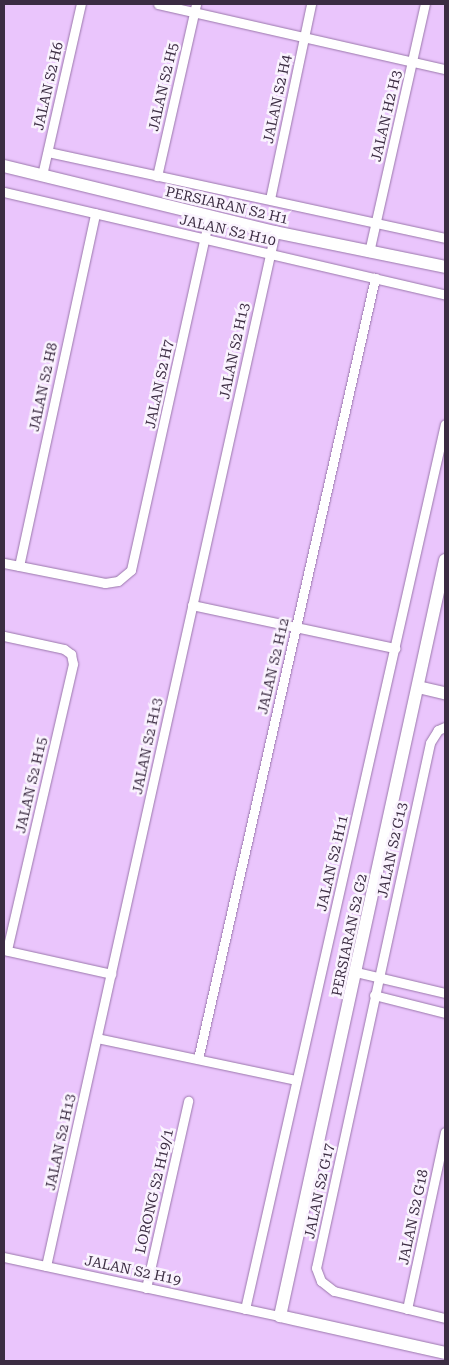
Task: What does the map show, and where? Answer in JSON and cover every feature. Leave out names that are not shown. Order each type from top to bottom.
[{"type":"street","name":"JALAN S2 H6","points":[[42,175],[81,4]]},
{"type":"street","points":[[158,4],[195,8],[304,38],[445,69]]},
{"type":"street","name":"JALAN S2 H4","points":[[270,200],[311,4]]},
{"type":"street","name":"JALAN H2 H3","points":[[369,252],[425,4]]},
{"type":"street","name":"JALAN S2 H5","points":[[157,176],[195,8]]},
{"type":"street","points":[[48,152],[445,238]]},
{"type":"street","name":"PERSIARAN S2 H1","points":[[4,166],[274,232],[445,267]]},
{"type":"street","name":"JALAN S2 H10","points":[[4,192],[445,295]]},
{"type":"street","name":"JALAN S2 H8","points":[[19,566],[95,213]]},
{"type":"street","name":"JALAN S2 H7","points":[[4,563],[105,583],[126,576],[135,557],[209,216]]},
{"type":"street","name":"JALAN S2 H13","points":[[46,1266],[274,232]]},
{"type":"street","name":"JALAN S2 H12","points":[[198,1059],[375,278]]},
{"type":"street","name":"JALAN S2 H11","points":[[245,1309],[445,424]]},
{"type":"street","name":"PERSIARAN S2 G2","points":[[280,1316],[445,560]]},
{"type":"street","points":[[192,605],[395,648]]},
{"type":"street","name":"JALAN S2 H15","points":[[4,636],[64,649],[71,654],[73,664],[6,951]]},
{"type":"street","points":[[418,687],[445,693]]},
{"type":"street","name":"JALAN S2 G13","points":[[378,978],[430,743],[442,728]]},
{"type":"street","points":[[6,951],[111,974]]},
{"type":"street","points":[[356,972],[445,993]]},
{"type":"street","name":"JALAN S2 G17","points":[[378,978],[316,1268],[321,1281],[334,1291],[445,1318]]},
{"type":"street","points":[[374,995],[445,1013]]},
{"type":"street","points":[[97,1038],[296,1080]]},
{"type":"street","name":"LORONG S2 H19/1","points":[[146,1288],[188,1101]]},
{"type":"street","name":"JALAN S2 G18","points":[[407,1309],[445,1132]]},
{"type":"street","name":"JALAN S2 H19","points":[[4,1258],[280,1316]]},
{"type":"street","points":[[280,1316],[445,1353]]}]
